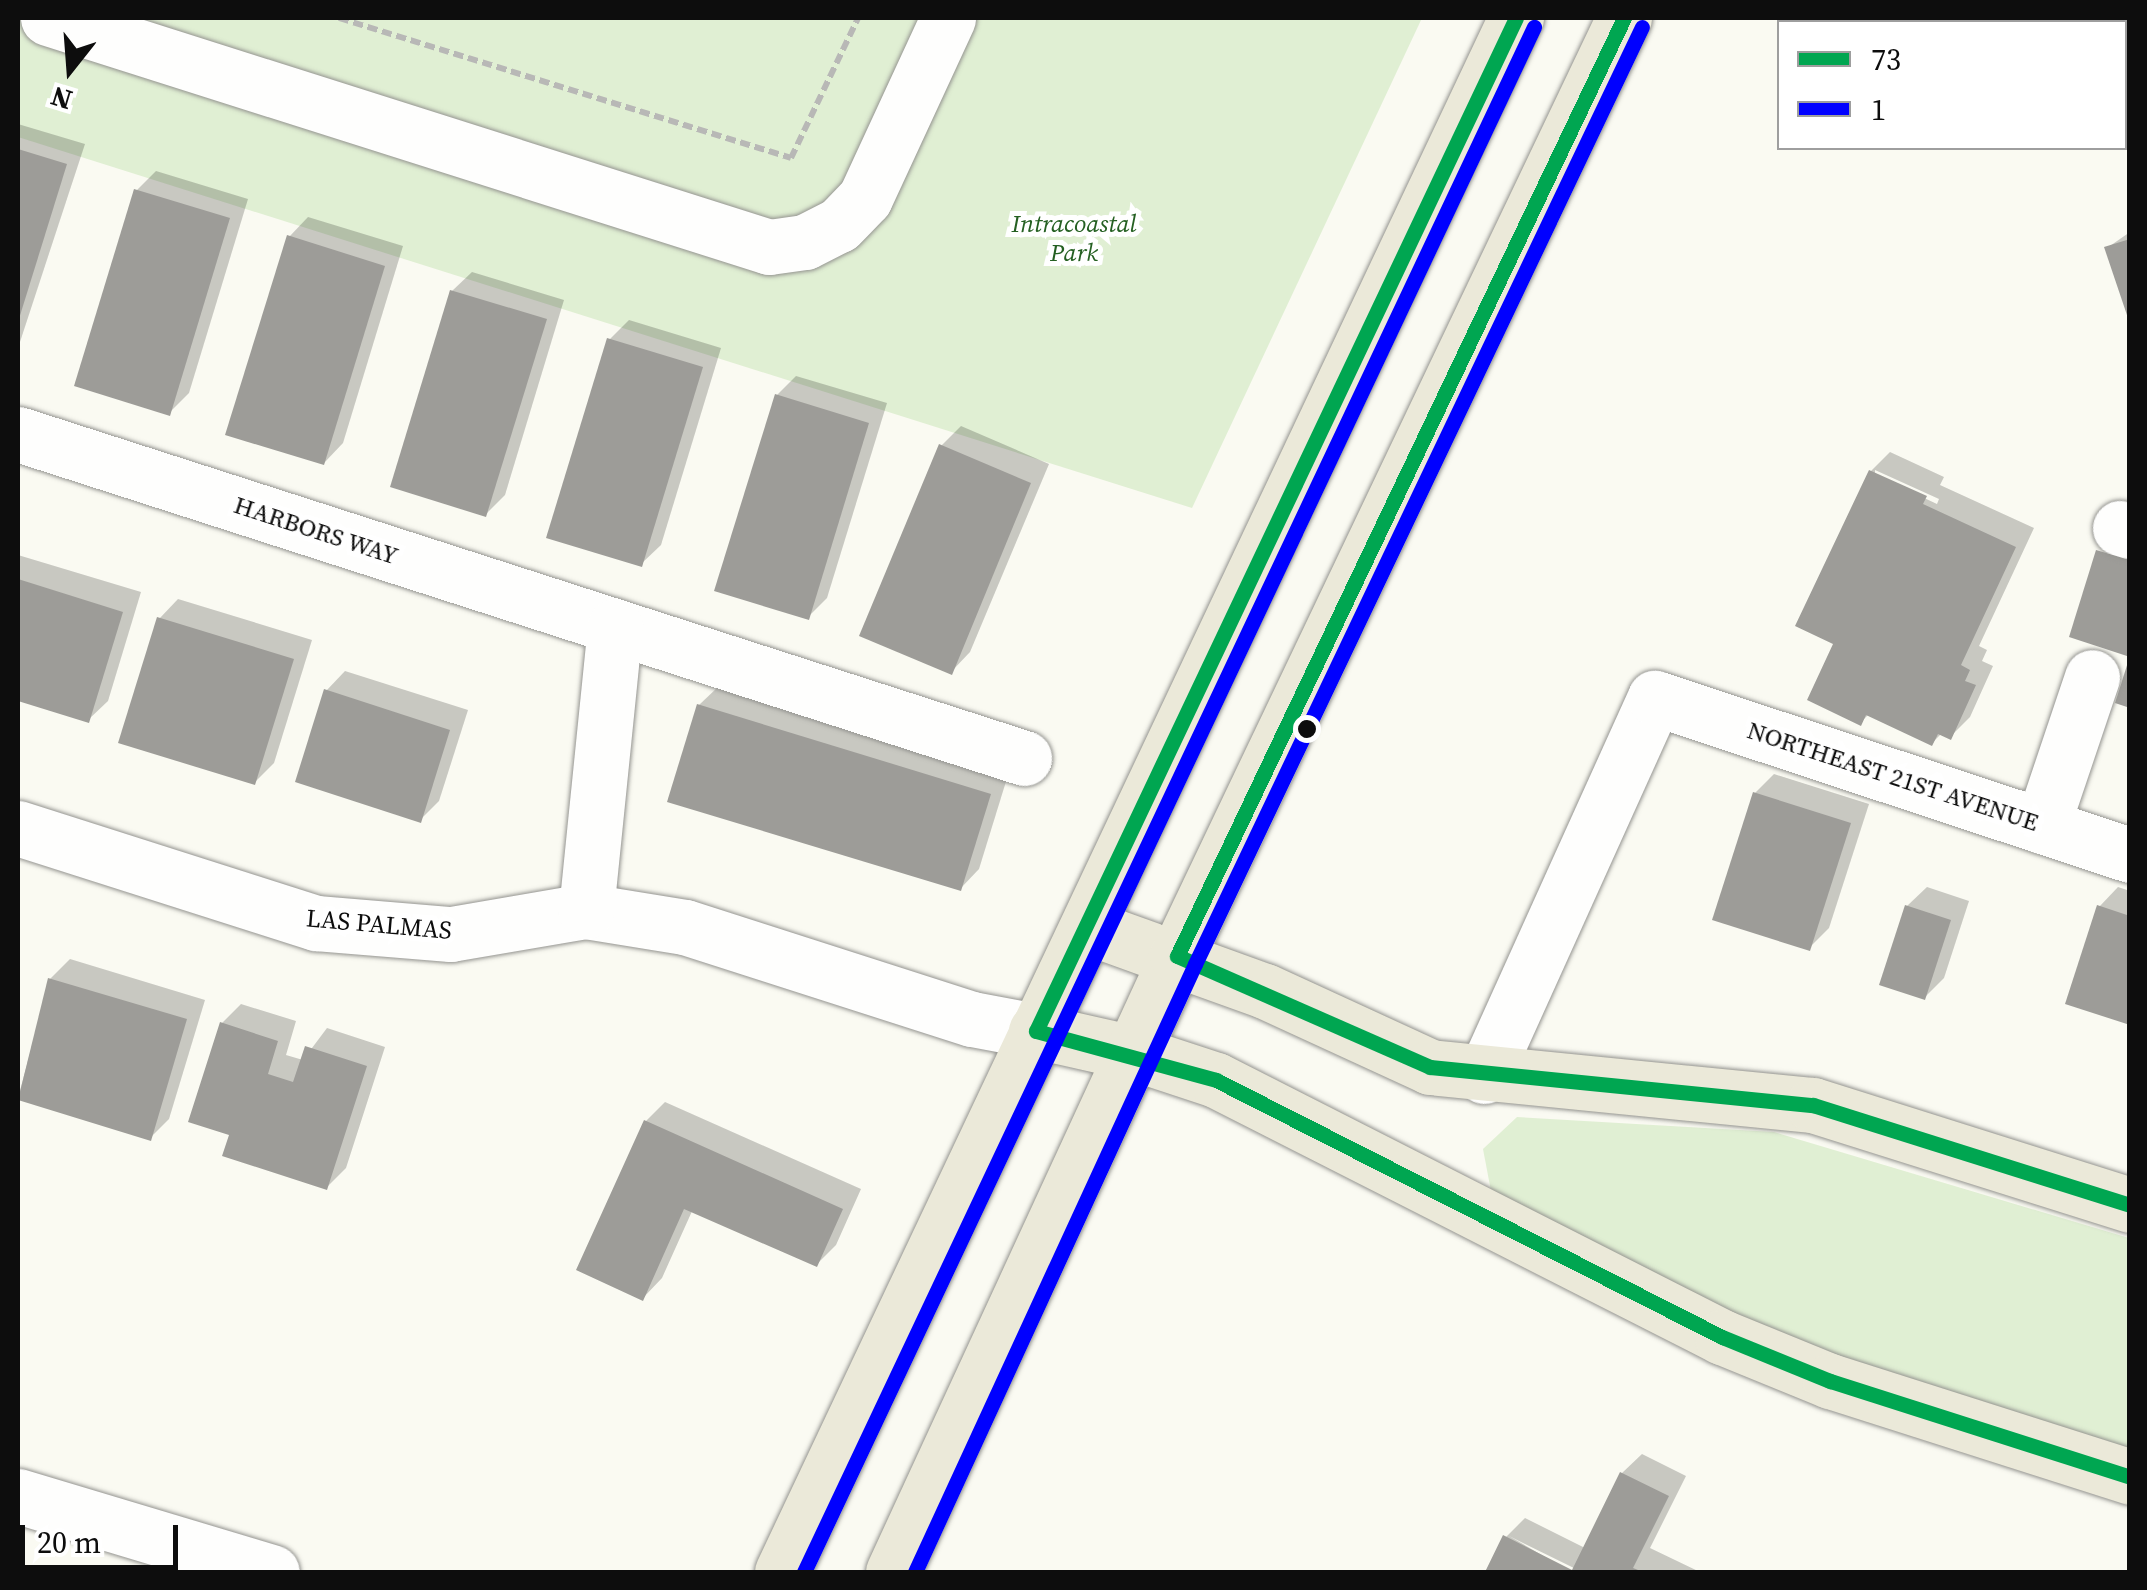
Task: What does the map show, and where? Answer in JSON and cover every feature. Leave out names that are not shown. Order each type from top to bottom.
[{"type":"main road","points":[[782,1572],[1516,18]]},
{"type":"main road","points":[[892,1572],[1177,956],[1624,18]]},
{"type":"main road","points":[[1088,926],[1177,956],[1404,1058],[1484,1076],[1813,1104],[2130,1205]]},
{"type":"main road","points":[[1036,1031],[1134,1053],[1216,1080],[1722,1337],[1830,1381],[2130,1477]]},
{"type":"street","points":[[48,18],[769,247],[806,242],[839,225],[865,198],[948,18]]},
{"type":"street","name":"HARBORS WAY","points":[[18,434],[1024,758]]},
{"type":"street","points":[[586,911],[615,626]]},
{"type":"street","points":[[2042,826],[2092,677]]},
{"type":"street","name":"NORTHEAST 21ST AVENUE","points":[[1484,1076],[1655,698],[2130,855]]},
{"type":"street","name":"LAS PALMAS","points":[[18,828],[316,923],[450,934],[586,911],[685,927],[972,1020],[1036,1031]]},
{"type":"street","points":[[18,1496],[272,1572]]},
{"type":"path","points":[[339,18],[791,158],[858,18]]},
{"type":"green space","name":"Intracoastal Park","points":[[18,18],[1422,18],[1192,508],[18,137]]},
{"type":"green space","points":[[1517,1117],[1774,1132],[2129,1238],[2129,1458],[1804,1350],[1491,1191],[1483,1149]]},
{"type":"building","points":[[18,149],[67,164],[18,322]]},
{"type":"building","points":[[134,189],[230,218],[170,416],[74,386]]},
{"type":"building","points":[[287,235],[385,266],[324,465],[225,435]]},
{"type":"building","points":[[2130,239],[2130,321],[2129,321],[2104,247]]},
{"type":"building","points":[[450,290],[547,319],[486,517],[390,487]]},
{"type":"building","points":[[607,338],[703,367],[642,567],[546,538]]},
{"type":"building","points":[[775,394],[869,423],[809,620],[714,591]]},
{"type":"building","points":[[939,444],[1031,483],[952,675],[859,636]]},
{"type":"building","points":[[1869,470],[1927,496],[1923,504],[2016,547],[1961,665],[1970,670],[1965,681],[1976,685],[1951,740],[1938,734],[1932,746],[1866,715],[1861,726],[1807,700],[1833,644],[1795,626]]},
{"type":"building","points":[[2096,550],[2130,560],[2130,657],[2069,637]]},
{"type":"building","points":[[18,579],[123,612],[89,723],[18,701]]},
{"type":"building","points":[[157,617],[294,659],[255,785],[118,743]]},
{"type":"building","points":[[2130,659],[2130,708],[2115,703]]},
{"type":"building","points":[[324,689],[450,730],[421,823],[295,782]]},
{"type":"building","points":[[697,704],[991,794],[961,891],[667,802]]},
{"type":"building","points":[[1753,792],[1851,823],[1810,951],[1712,920]]},
{"type":"building","points":[[1905,905],[1951,920],[1925,1000],[1879,985]]},
{"type":"building","points":[[2097,905],[2130,916],[2130,1025],[2065,1004]]},
{"type":"building","points":[[48,978],[187,1019],[151,1141],[18,1100]]},
{"type":"building","points":[[220,1022],[278,1041],[268,1074],[293,1082],[305,1046],[367,1066],[327,1190],[222,1156],[229,1135],[188,1122]]},
{"type":"building","points":[[644,1120],[843,1209],[817,1267],[684,1209],[643,1301],[576,1270]]},
{"type":"building","points":[[1620,1472],[1669,1496],[1633,1568],[1643,1572],[1485,1572],[1503,1535],[1572,1570]]},
{"type":"transit line","name":"73","points":[[1036,1031],[1516,18]]},
{"type":"transit line","name":"73","points":[[1177,956],[1624,18]]},
{"type":"transit line","name":"1","points":[[804,1572],[1534,27]]},
{"type":"transit line","name":"1","points":[[915,1572],[1195,964],[1642,27]]},
{"type":"transit line","name":"73","points":[[1177,956],[1430,1067],[1813,1105],[2130,1205]]},
{"type":"transit line","name":"73","points":[[1036,1031],[1216,1080],[1722,1337],[1830,1381],[2130,1477]]}]
